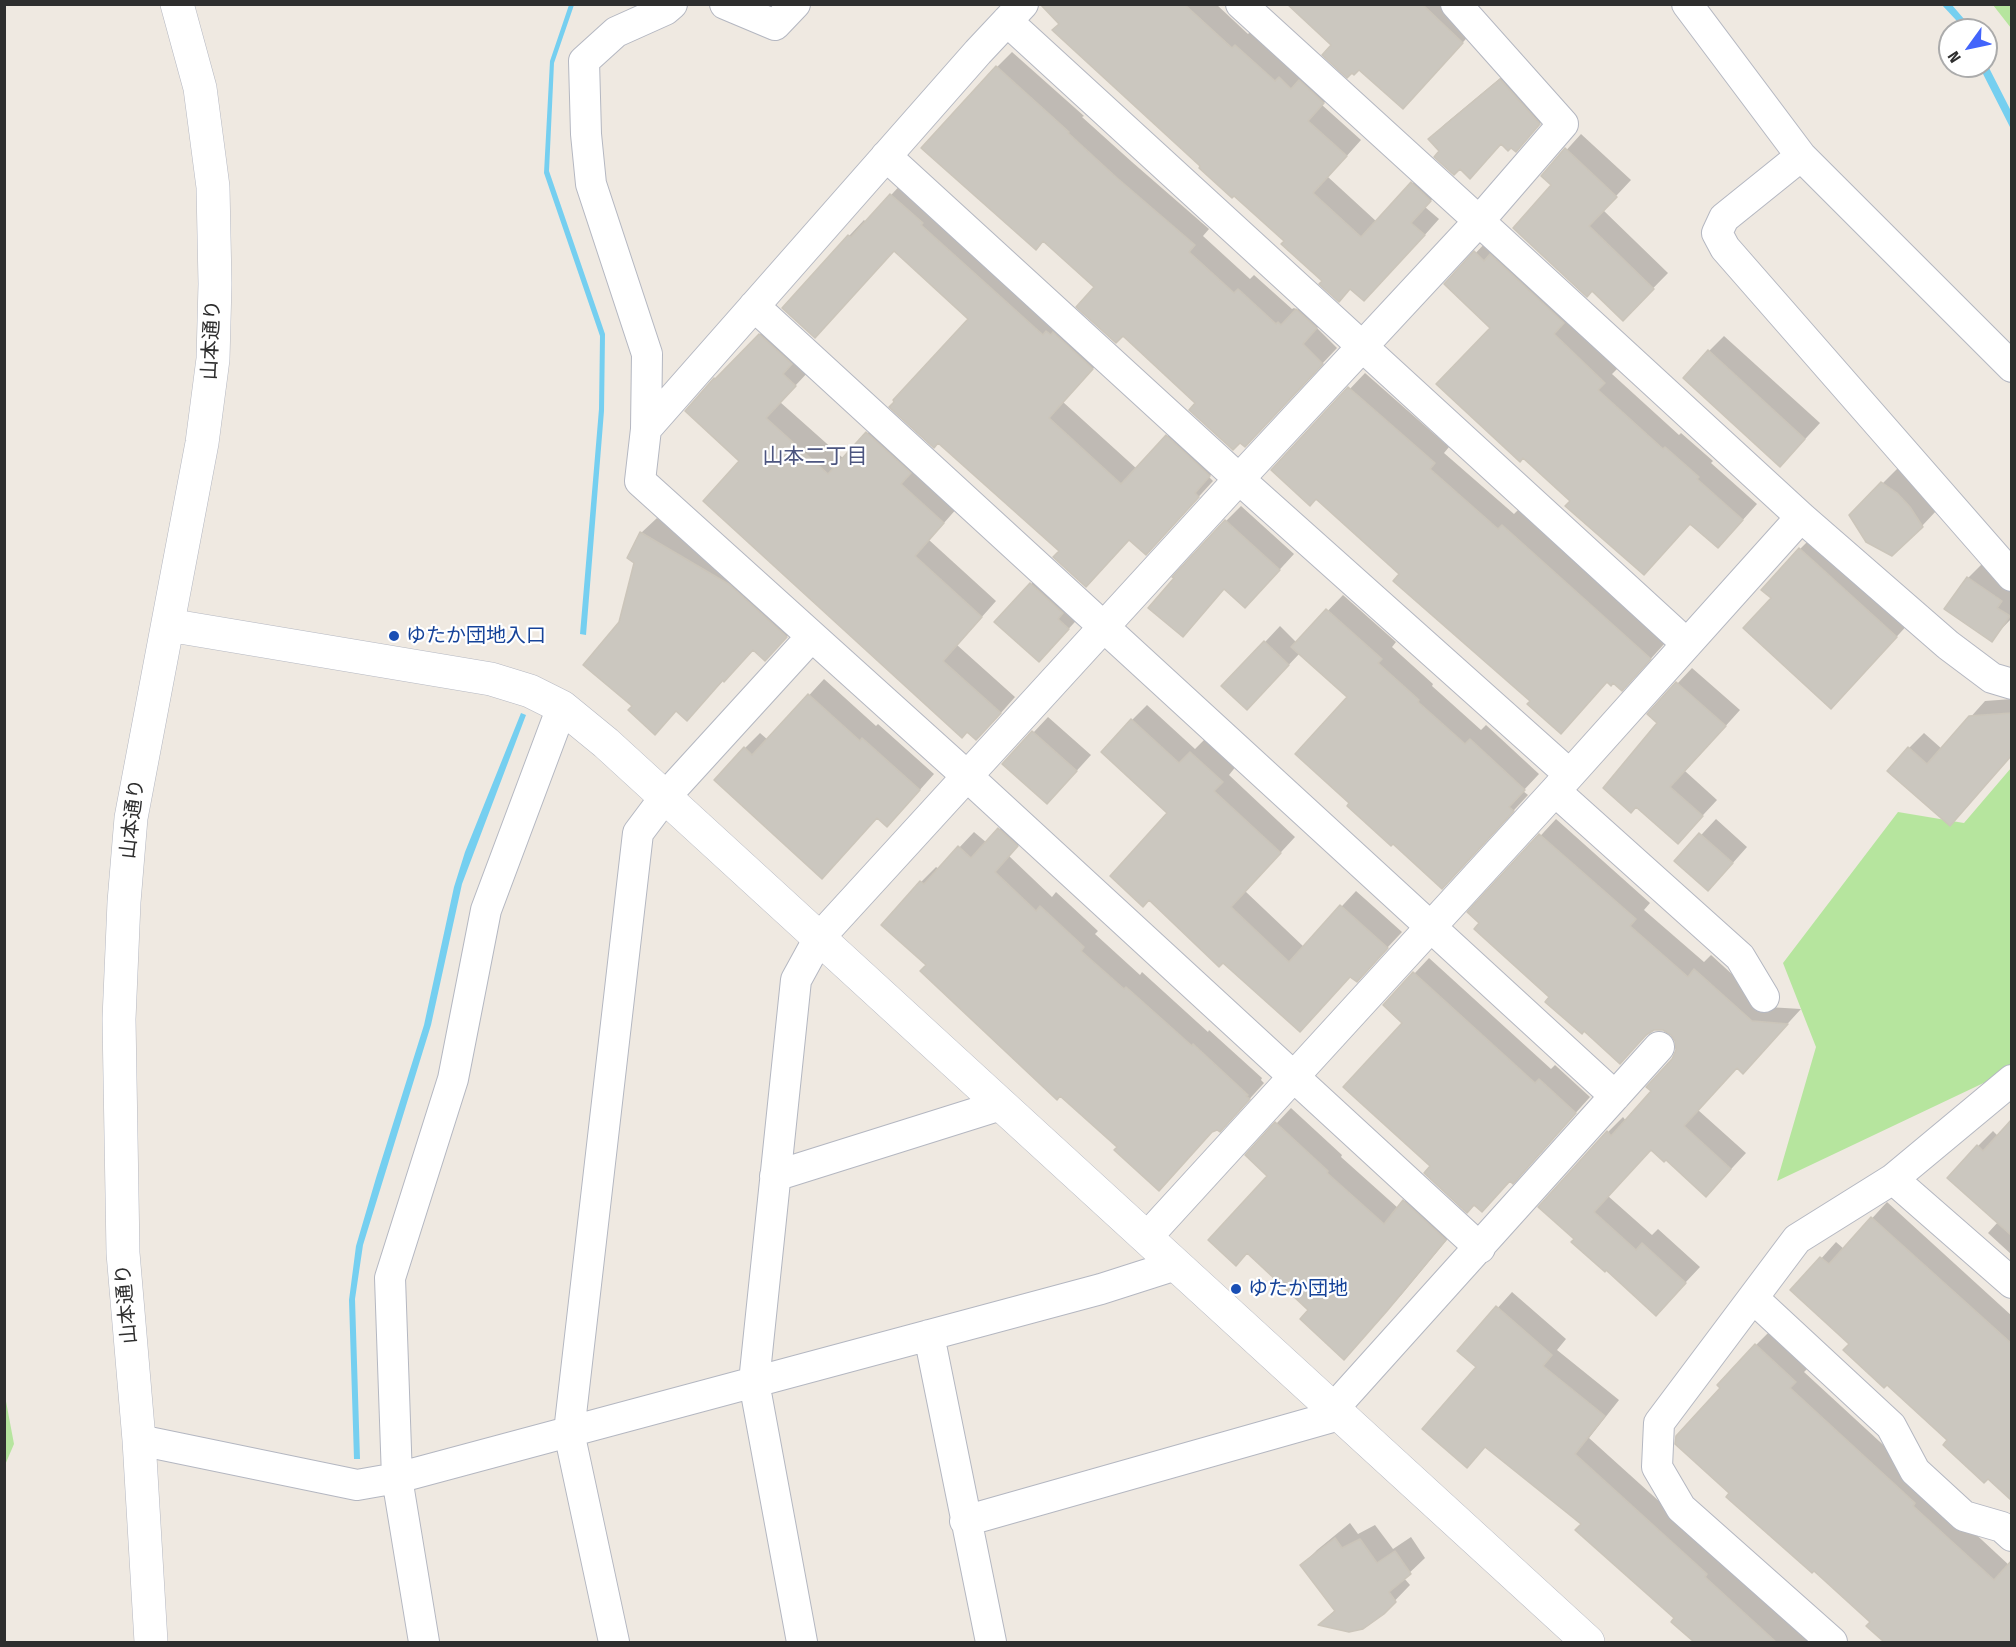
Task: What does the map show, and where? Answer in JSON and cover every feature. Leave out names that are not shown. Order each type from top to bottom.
[{"type":"street","name":"山本通り","points":[[151,1642],[139,1440],[123,1253],[119,1019],[124,902],[131,818],[202,443],[213,359],[215,284],[213,187],[200,88],[177,4]]},
{"type":"street","points":[[672,4],[665,10],[616,32],[584,61],[586,134],[591,184],[647,354],[645,429],[640,480],[968,777],[1480,1248]]},
{"type":"street","points":[[725,4],[775,26],[795,4]]},
{"type":"street","points":[[1241,4],[1801,517],[1948,645],[1992,678],[2012,684]]},
{"type":"street","points":[[802,1642],[754,1382],[796,980],[819,938],[1239,479],[1479,221],[1563,124],[1456,4]]},
{"type":"street","points":[[1687,4],[1801,156],[2012,367]]},
{"type":"street","points":[[645,429],[1015,13],[1363,346],[1687,644]]},
{"type":"street","points":[[886,156],[1239,479],[1562,783],[1740,957],[1764,997]]},
{"type":"street","points":[[1801,156],[1724,218],[1717,232],[1733,256],[2012,576]]},
{"type":"street","points":[[754,306],[1615,1096]]},
{"type":"street","points":[[1146,1238],[1562,783],[1801,517]]},
{"type":"street","points":[[168,624],[491,679],[530,691],[562,707],[606,743],[1588,1642]]},
{"type":"street","points":[[614,1642],[569,1432],[638,833],[665,797],[812,636]]},
{"type":"street","points":[[424,1642],[397,1478],[390,1278],[453,1079],[486,910],[562,707]]},
{"type":"street","points":[[965,1521],[1336,1412],[1659,1047]]},
{"type":"street","points":[[1832,1642],[1680,1508],[1658,1467],[1659,1423],[1797,1239],[1893,1179],[2012,1080]]},
{"type":"street","points":[[775,1176],[1001,1105]]},
{"type":"street","points":[[1893,1179],[2012,1283]]},
{"type":"street","points":[[139,1440],[357,1485],[397,1478],[569,1432],[1101,1288],[1176,1265]]},
{"type":"street","points":[[1753,1298],[1891,1426],[1915,1471],[1964,1516],[2002,1527],[2012,1536]]},
{"type":"street","points":[[929,1335],[991,1642]]},
{"type":"green space","points":[[1993,5],[2011,5],[2011,28]]},
{"type":"green space","points":[[2011,768],[2011,1070],[1777,1181],[1816,1047],[1783,963],[1898,812],[1964,823]]},
{"type":"green space","points":[[5,1396],[14,1444],[4,1465]]},
{"type":"water","points":[[569,5],[574,5],[554,63],[549,171],[605,334],[604,411],[586,635],[580,634],[599,409],[600,336],[544,173],[550,61]]},
{"type":"water","points":[[1942,5],[1952,5],[1963,18],[1954,18]]},
{"type":"water","points":[[1985,78],[1994,78],[2011,111],[2011,129]]},
{"type":"water","points":[[521,713],[526,715],[462,884],[431,1025],[363,1245],[355,1299],[360,1459],[354,1459],[349,1300],[356,1246],[424,1025],[454,887],[465,852]]},
{"type":"building","points":[[1040,4],[1184,4],[1232,48],[1235,45],[1275,81],[1279,77],[1291,89],[1299,80],[1324,103],[1308,121],[1347,156],[1313,193],[1361,237],[1411,182],[1431,201],[1411,223],[1425,235],[1364,301],[1350,289],[1339,302],[1319,284],[1322,281],[1281,244],[1284,241],[1199,168],[1200,166],[1052,30],[1059,24]]},
{"type":"building","points":[[1287,4],[1422,4],[1463,43],[1403,109],[1359,70],[1347,78],[1322,55],[1331,45]]},
{"type":"building","points":[[996,66],[1117,178],[1195,245],[1189,252],[1234,293],[1238,289],[1276,324],[1278,322],[1281,325],[1296,309],[1317,328],[1303,344],[1323,364],[1245,447],[1240,443],[1233,450],[1189,410],[1195,403],[1123,336],[1116,343],[1076,307],[1094,287],[1043,241],[1036,250],[921,148]]},
{"type":"building","points":[[1500,79],[1540,124],[1516,152],[1511,148],[1508,151],[1501,144],[1470,179],[1460,169],[1454,175],[1434,157],[1439,151],[1428,139]]},
{"type":"building","points":[[1565,148],[1617,197],[1589,226],[1654,289],[1623,321],[1592,291],[1587,297],[1513,228],[1551,185],[1541,176]]},
{"type":"building","points":[[890,194],[1043,335],[1046,331],[1051,335],[1053,332],[1093,369],[1049,418],[1121,484],[1166,435],[1210,476],[1195,493],[1199,497],[1146,555],[1129,540],[1086,587],[1053,557],[1059,551],[938,443],[934,448],[889,407],[968,319],[894,251],[815,338],[782,308],[848,235],[851,237]]},
{"type":"building","points":[[1474,251],[1484,261],[1490,254],[1564,323],[1554,334],[1605,383],[1598,390],[1663,449],[1665,447],[1699,477],[1697,479],[1743,520],[1718,548],[1690,524],[1644,575],[1565,506],[1570,501],[1523,458],[1520,462],[1436,384],[1490,328],[1444,284]]},
{"type":"building","points":[[759,334],[792,364],[783,374],[796,386],[766,418],[828,474],[866,432],[911,473],[901,484],[944,523],[915,556],[982,617],[943,661],[1001,713],[976,740],[967,732],[962,738],[703,501],[739,461],[685,411],[714,378]]},
{"type":"building","points":[[1708,350],[1805,439],[1780,467],[1683,378]]},
{"type":"building","points":[[1348,387],[1435,463],[1430,469],[1498,529],[1502,525],[1651,659],[1622,691],[1613,683],[1611,686],[1607,682],[1561,734],[1527,704],[1530,701],[1393,581],[1399,574],[1316,499],[1310,506],[1271,470]]},
{"type":"building","points":[[1881,482],[1897,493],[1910,507],[1923,527],[1892,556],[1866,542],[1849,515]]},
{"type":"building","points":[[1225,520],[1280,570],[1245,608],[1224,589],[1183,637],[1148,608],[1174,578],[1172,577]]},
{"type":"building","points":[[640,532],[730,585],[787,637],[765,661],[753,650],[687,721],[676,711],[655,735],[628,710],[632,706],[583,665],[619,622],[634,563],[627,558]]},
{"type":"building","points":[[1799,548],[1897,637],[1831,709],[1743,628],[1771,598],[1761,590]]},
{"type":"building","points":[[1967,577],[2002,601],[1997,608],[2010,616],[1992,642],[1944,609]]},
{"type":"building","points":[[1030,583],[1063,613],[1058,619],[1069,629],[1039,662],[994,622]]},
{"type":"building","points":[[1326,609],[1382,659],[1378,663],[1419,700],[1418,702],[1465,744],[1470,739],[1525,790],[1509,807],[1514,811],[1442,889],[1347,806],[1349,803],[1295,754],[1347,697],[1291,647]]},
{"type":"building","points":[[1264,641],[1289,665],[1247,710],[1221,686]]},
{"type":"building","points":[[1676,682],[1726,726],[1670,787],[1703,816],[1678,844],[1636,807],[1631,813],[1603,788],[1657,723],[1647,714]]},
{"type":"building","points":[[808,694],[860,741],[862,738],[920,790],[887,827],[877,818],[822,879],[714,780],[744,747],[752,755]]},
{"type":"building","points":[[2012,713],[2012,755],[1950,826],[1887,771],[1908,747],[1927,764],[1969,716]]},
{"type":"building","points":[[1131,719],[1179,763],[1190,752],[1223,782],[1214,791],[1281,853],[1231,907],[1289,962],[1340,905],[1388,948],[1357,982],[1350,977],[1300,1032],[1223,963],[1219,967],[1149,900],[1143,907],[1110,876],[1167,813],[1101,752]]},
{"type":"building","points":[[1032,731],[1077,771],[1047,804],[1002,764]]},
{"type":"building","points":[[998,828],[1018,846],[995,872],[1036,911],[1040,906],[1084,947],[1081,951],[1124,989],[1126,987],[1192,1046],[1193,1044],[1250,1099],[1220,1132],[1217,1130],[1212,1132],[1159,1191],[1114,1150],[1117,1147],[1060,1096],[1057,1100],[920,971],[926,965],[881,925],[920,881],[924,884],[958,846],[971,858]]},
{"type":"building","points":[[1699,833],[1733,863],[1708,891],[1674,861]]},
{"type":"building","points":[[1539,834],[1636,919],[1630,926],[1688,977],[1694,969],[1752,1021],[1788,1024],[1743,1074],[1737,1068],[1684,1126],[1731,1169],[1706,1197],[1666,1160],[1664,1162],[1651,1150],[1594,1212],[1636,1250],[1642,1243],[1686,1283],[1656,1316],[1606,1270],[1605,1272],[1571,1242],[1574,1239],[1538,1207],[1607,1131],[1611,1136],[1651,1091],[1646,1087],[1672,1059],[1676,1050],[1675,1041],[1671,1035],[1663,1030],[1654,1030],[1646,1035],[1620,1064],[1584,1031],[1582,1034],[1545,1002],[1549,997],[1474,929],[1479,923],[1467,912]]},
{"type":"building","points":[[1413,972],[1535,1083],[1539,1079],[1576,1113],[1513,1184],[1510,1181],[1482,1212],[1474,1205],[1467,1213],[1424,1173],[1430,1166],[1343,1087],[1402,1023],[1383,1005]]},
{"type":"building","points":[[2012,1119],[2012,1236],[1947,1178],[1977,1145],[1983,1151]]},
{"type":"building","points":[[1275,1122],[1384,1224],[1403,1200],[1446,1240],[1344,1360],[1300,1319],[1308,1310],[1247,1253],[1236,1266],[1208,1240],[1267,1176],[1245,1155]]},
{"type":"building","points":[[1871,1217],[2012,1344],[2012,1501],[1988,1479],[1984,1483],[1943,1445],[1947,1440],[1887,1385],[1884,1388],[1843,1350],[1849,1344],[1790,1290],[1820,1257],[1829,1264]]},
{"type":"building","points":[[1496,1306],[1552,1355],[1543,1366],[1605,1416],[1575,1454],[1707,1574],[1705,1577],[1776,1642],[1694,1642],[1671,1622],[1674,1618],[1575,1530],[1581,1524],[1485,1447],[1467,1468],[1422,1429],[1476,1367],[1457,1351]]},
{"type":"building","points":[[1755,1344],[1796,1382],[1790,1388],[1915,1503],[1913,1506],[1994,1580],[2012,1560],[2012,1642],[1884,1642],[1866,1626],[1870,1622],[1814,1571],[1812,1573],[1726,1497],[1729,1493],[1675,1444],[1676,1436],[1720,1388],[1717,1385]]},
{"type":"building","points":[[1335,1538],[1342,1548],[1360,1539],[1377,1563],[1395,1551],[1411,1574],[1389,1592],[1396,1602],[1363,1629],[1349,1632],[1318,1625],[1335,1611],[1300,1565]]},
{"type":"place","name":"ゆたか団地入口","points":[[394,636]]},
{"type":"place","name":"ゆたか団地","points":[[1236,1289]]},
{"type":"district","name":"山本二丁目","points":[[815,457]]}]
